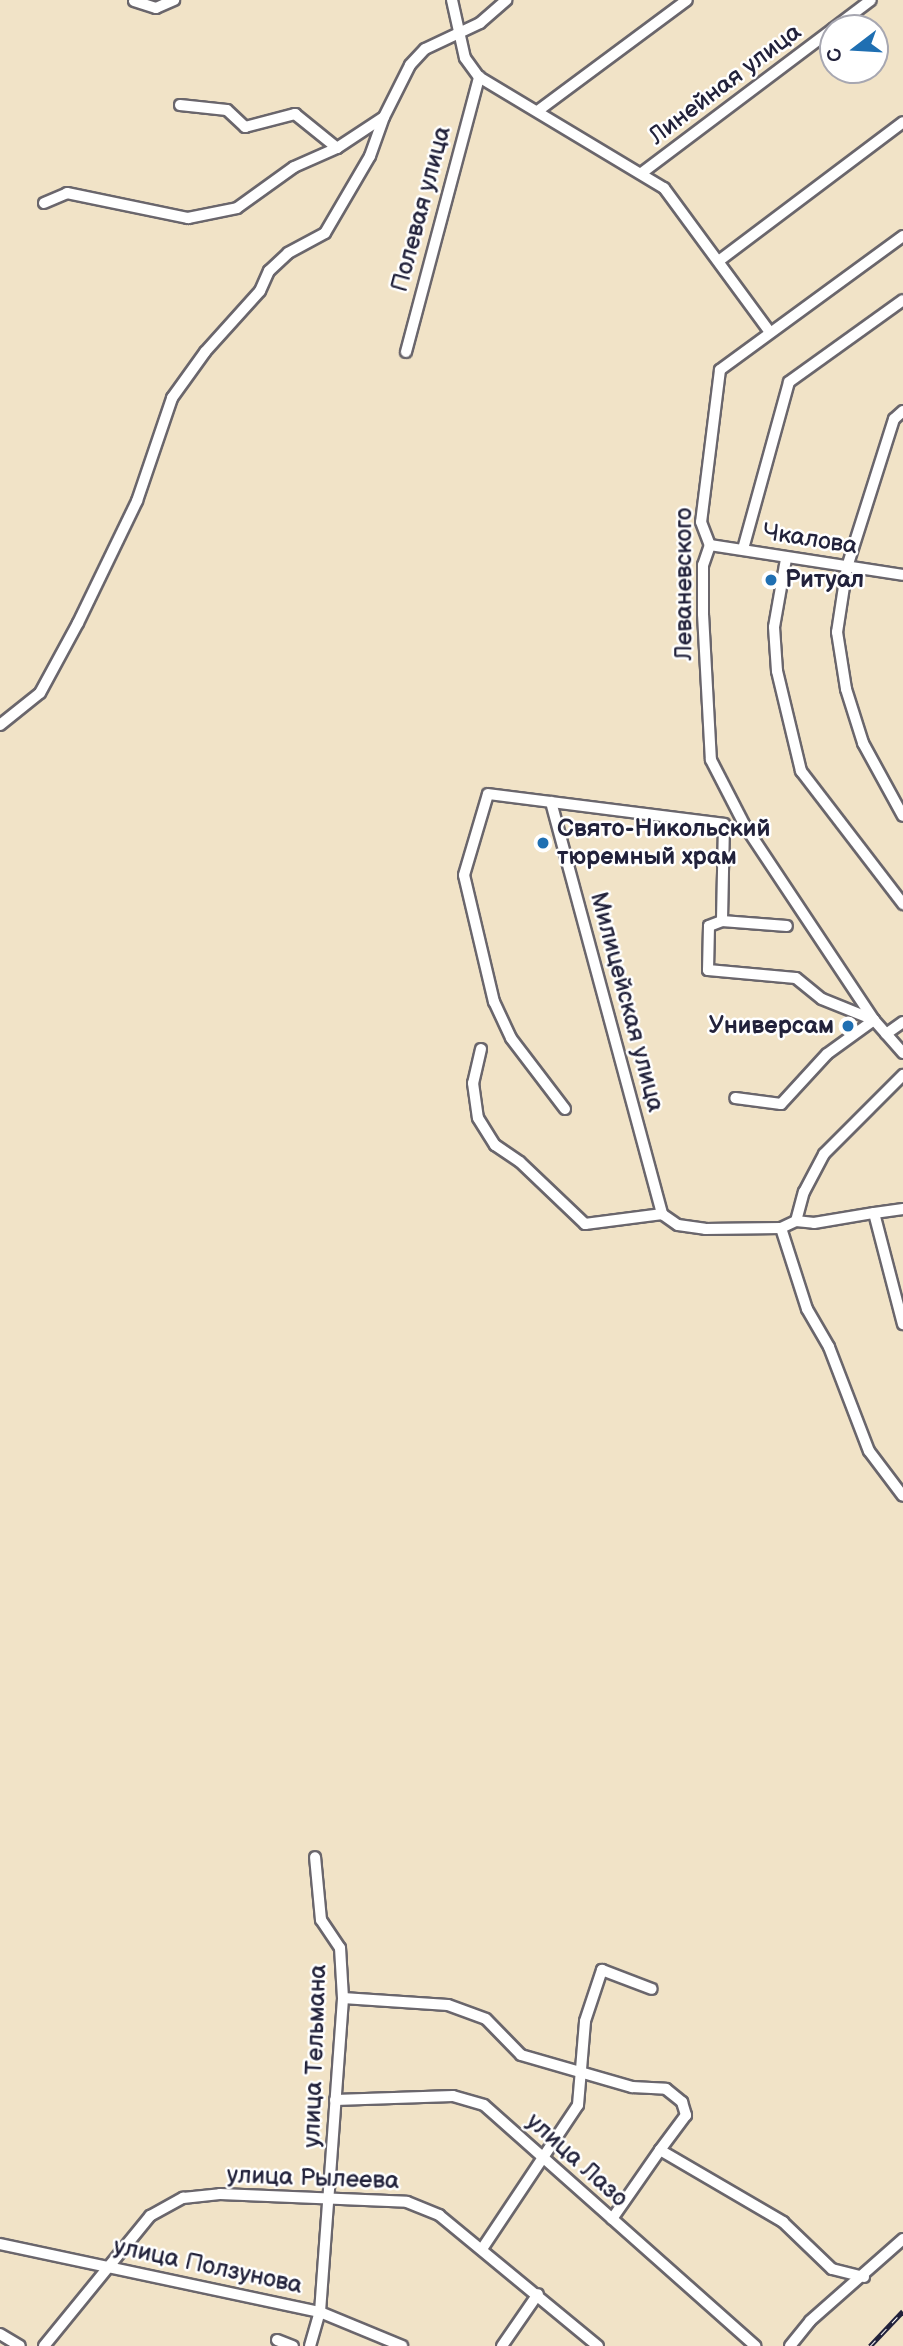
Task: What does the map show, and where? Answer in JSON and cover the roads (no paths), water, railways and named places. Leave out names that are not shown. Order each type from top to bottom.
[{"type":"street","points":[[134,2],[156,8],[174,0]]},
{"type":"street","points":[[452,0],[465,58],[479,77],[643,172],[664,188],[720,260],[769,331]]},
{"type":"street","points":[[0,725],[40,693],[78,623],[137,501],[172,398],[205,352],[260,291],[269,271],[288,253],[325,233],[370,156],[384,117],[410,65],[425,50],[480,23],[506,0]]},
{"type":"street","points":[[539,110],[687,0]]},
{"type":"street","name":"Линейная улица","points":[[852,14],[871,0]]},
{"type":"street","name":"Линейная улица","points":[[643,172],[819,39]]},
{"type":"street","name":"Полевая улица","points":[[406,352],[479,77]]},
{"type":"street","points":[[180,104],[228,110],[245,127],[295,114],[337,148]]},
{"type":"street","points":[[44,203],[67,193],[188,218],[237,208],[294,167],[337,148],[384,117]]},
{"type":"street","points":[[720,260],[903,122]]},
{"type":"street","name":"Леваневского","points":[[903,236],[769,331],[720,370],[701,522],[710,545],[703,590],[711,760],[745,826],[874,1020],[903,1053]]},
{"type":"street","points":[[743,550],[789,382],[903,300]]},
{"type":"street","points":[[903,411],[894,419],[847,567],[837,632],[846,689],[863,743],[903,816]]},
{"type":"street","name":"Чкалова","points":[[710,545],[786,559],[903,575]]},
{"type":"street","points":[[786,559],[774,627],[777,671],[801,771],[903,904]]},
{"type":"street","name":"Леваневского","points":[[565,1109],[511,1038],[494,1002],[464,875],[488,794],[724,824],[722,921],[709,926],[708,970],[796,978],[822,999],[874,1020]]},
{"type":"street","name":"Милицейская улица","points":[[551,802],[662,1214]]},
{"type":"street","points":[[722,921],[788,926]]},
{"type":"street","points":[[735,1098],[780,1104],[827,1054],[874,1020]]},
{"type":"street","points":[[886,1034],[903,1022]]},
{"type":"street","points":[[481,1049],[475,1095],[478,1118],[495,1145],[520,1162],[585,1224],[662,1214],[678,1225],[705,1229],[781,1228],[796,1221],[814,1223],[903,1209]]},
{"type":"street","points":[[796,1221],[804,1192],[824,1154],[903,1075]]},
{"type":"street","points":[[874,1213],[903,1325]]},
{"type":"street","points":[[781,1228],[807,1309],[834,1358],[869,1451],[903,1496]]},
{"type":"street","name":"улица Тельмана","points":[[310,2346],[320,2312],[343,1998],[340,1948],[321,1920],[315,1857]]},
{"type":"street","points":[[482,2249],[544,2161],[578,2105],[585,2021],[602,1970],[652,1989]]},
{"type":"street","points":[[343,1998],[448,2005],[486,2019],[521,2055],[582,2070],[632,2087],[666,2089],[682,2102],[686,2115],[612,2219]]},
{"type":"street","name":"улица Лазо","points":[[335,2100],[453,2096],[484,2105],[755,2346]]},
{"type":"street","points":[[660,2150],[783,2222],[832,2269],[864,2277]]},
{"type":"street","name":"улица Рылеева","points":[[44,2346],[150,2216],[183,2198],[329,2195],[407,2202],[439,2215],[598,2346]]},
{"type":"street","points":[[790,2346],[810,2321],[864,2277],[903,2239]]},
{"type":"street","name":"улица Ползунова","points":[[0,2244],[320,2312],[402,2346]]},
{"type":"street","points":[[502,2346],[538,2294]]},
{"type":"street","points":[[0,2334],[20,2346]]},
{"type":"street","points":[[276,2340],[293,2346]]},
{"type":"railway","points":[[870,2346],[903,2311]]},
{"type":"place","name":"Ритуал","points":[[771,580]]},
{"type":"place","name":"Свято-Никольский тюремный храм","points":[[543,843]]},
{"type":"place","name":"Универсам","points":[[848,1026]]}]
